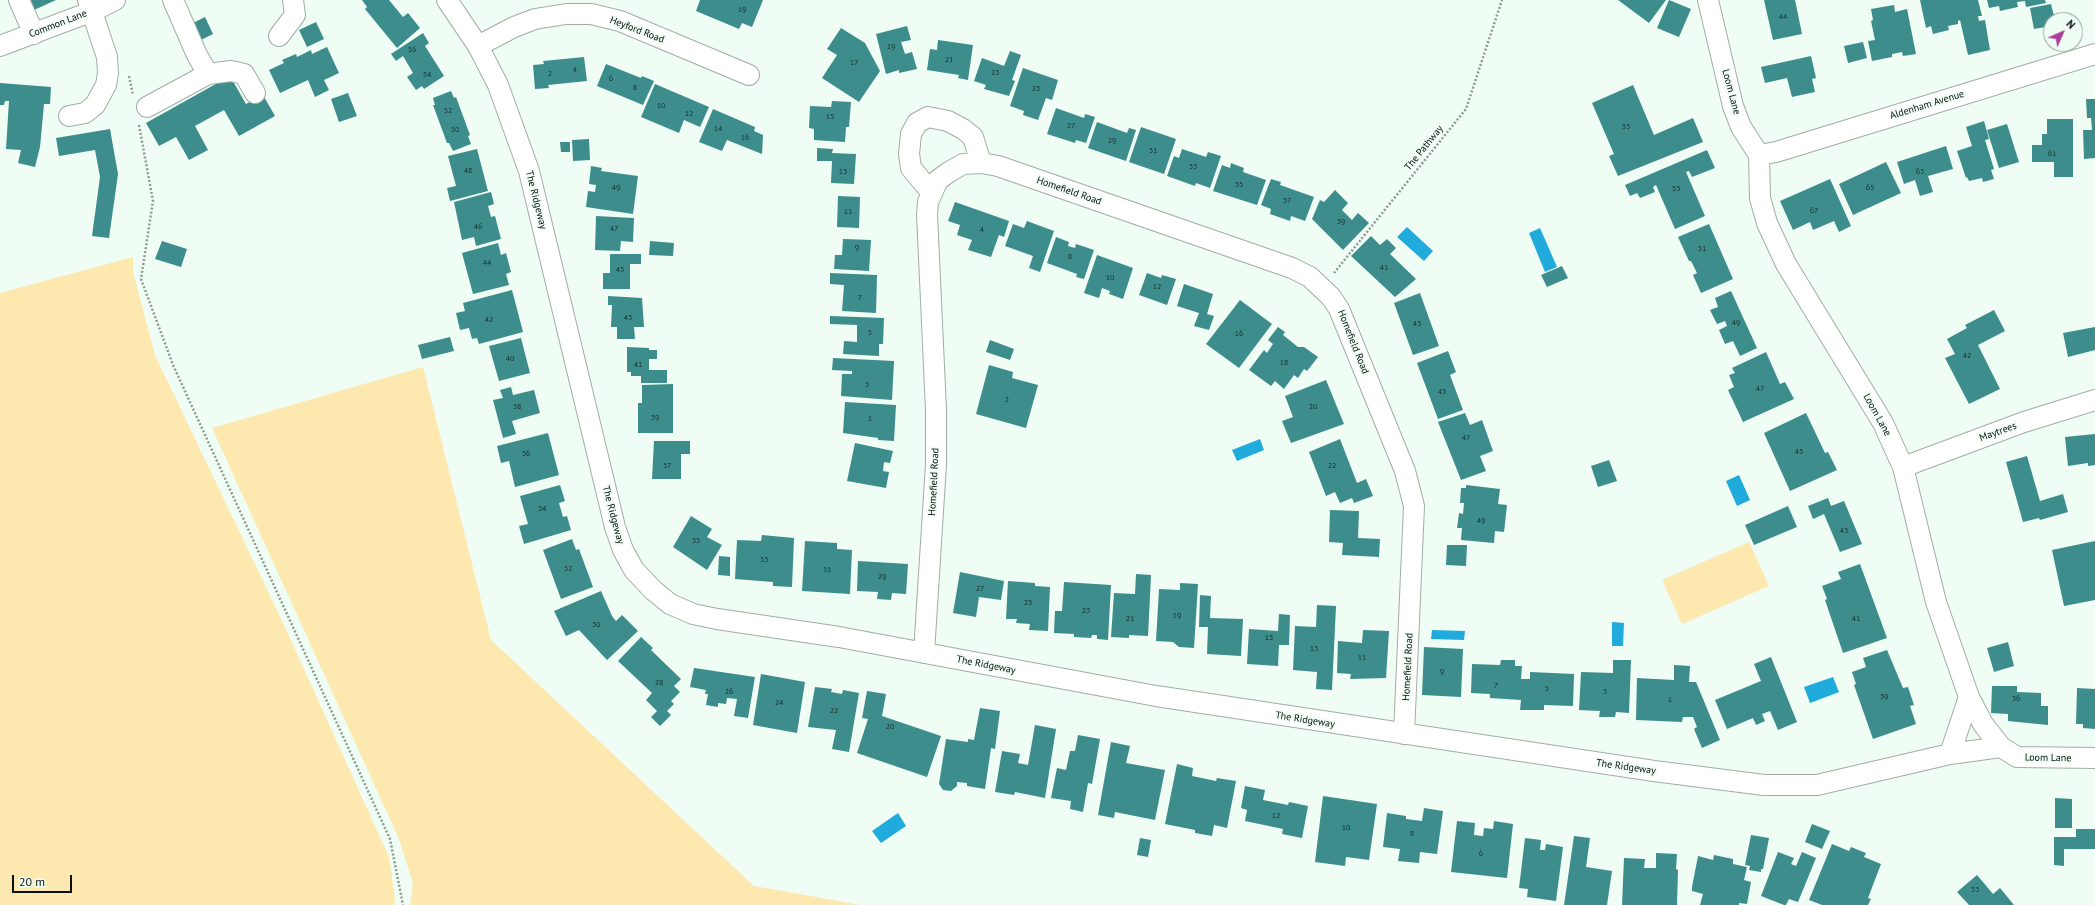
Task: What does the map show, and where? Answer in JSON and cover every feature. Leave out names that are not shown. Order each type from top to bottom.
[{"type":"street","points":[[19,0],[34,34]]},
{"type":"street","name":"Common Lane","points":[[0,46],[34,34],[91,6],[115,0]]},
{"type":"street","points":[[173,0],[208,74]]},
{"type":"street","points":[[279,36],[295,15],[292,0]]},
{"type":"street","name":"The Ridgeway","points":[[447,0],[478,46],[498,85],[530,171],[615,527],[623,550],[634,570],[653,590],[670,604],[694,614],[924,653],[1156,696],[1654,771],[1764,785],[1817,785],[1950,754],[2001,747]]},
{"type":"street","name":"Loom Lane","points":[[1708,0],[1733,106],[1741,127],[1759,155],[1760,198],[1768,223],[1786,264],[1883,423],[1903,467],[1936,602],[1969,697],[1983,724],[2001,747],[2016,757],[2095,758]]},
{"type":"street","points":[[69,116],[85,113],[95,105],[106,85],[108,73],[106,57],[91,6]]},
{"type":"street","name":"Heyford Road","points":[[478,46],[514,27],[535,19],[566,14],[591,14],[620,22],[749,76]]},
{"type":"street","name":"Aldenham Avenue","points":[[1759,155],[1776,152],[2095,54]]},
{"type":"street","points":[[140,109],[208,74],[231,71],[244,74],[255,93]]},
{"type":"street","points":[[931,192],[911,168],[909,154],[911,134],[917,123],[928,117],[937,118],[963,129],[973,137],[981,163]]},
{"type":"street","name":"Homefield Road","points":[[924,653],[936,464],[936,410],[927,214],[928,202],[931,192],[938,180],[963,164],[981,163],[998,166],[1292,268],[1310,276],[1322,287],[1339,309],[1405,471],[1414,506],[1404,734]]},
{"type":"street","name":"Maytrees","points":[[1903,467],[2024,422],[2095,400]]},
{"type":"street","points":[[1950,754],[1969,697]]},
{"type":"path","name":"The Pathway","points":[[1322,287],[1466,109],[1502,0]]},
{"type":"path","points":[[129,75],[140,109],[153,201],[141,279],[173,365],[390,839],[403,905]]},
{"type":"shaded area","points":[[133,257],[133,272],[155,355],[285,627],[389,857],[395,898],[394,905],[0,905],[0,293]]},
{"type":"shaded area","points":[[423,367],[491,640],[754,886],[861,905],[410,905],[413,883],[399,839],[212,428]]},
{"type":"shaded area","points":[[1749,542],[1769,586],[1682,624],[1662,580]]},
{"type":"water","points":[[1407,227],[1433,251],[1424,261],[1397,237]]},
{"type":"water","points":[[1540,228],[1557,267],[1545,272],[1529,233]]},
{"type":"water","points":[[1260,439],[1264,450],[1237,461],[1232,450]]},
{"type":"water","points":[[1739,475],[1750,500],[1737,506],[1726,481]]},
{"type":"water","points":[[1612,622],[1624,623],[1623,646],[1612,646]]},
{"type":"water","points":[[1432,630],[1465,631],[1464,640],[1431,639]]},
{"type":"water","points":[[1833,677],[1839,692],[1810,703],[1804,687]]},
{"type":"water","points":[[898,813],[906,826],[881,843],[872,831]]},
{"type":"building","points":[[30,0],[56,0],[34,10]]},
{"type":"building","points":[[362,0],[389,0],[403,17],[408,13],[420,28],[397,48],[365,9],[367,7]]},
{"type":"building","points":[[700,0],[763,0],[752,27],[742,23],[739,29],[696,11]]},
{"type":"building","points":[[1618,0],[1666,0],[1649,23]]},
{"type":"building","points":[[1669,0],[1691,9],[1679,37],[1657,28]]},
{"type":"building","points":[[1764,0],[1795,0],[1802,34],[1773,40]]},
{"type":"building","points":[[1920,0],[1978,0],[1982,16],[1978,16],[1979,21],[1985,20],[1990,50],[1968,55],[1960,20],[1958,21],[1958,24],[1948,26],[1949,30],[1933,34],[1931,26],[1926,28]]},
{"type":"building","points":[[1987,0],[2045,0],[2046,3],[2026,7],[2025,1],[2017,2],[2018,7],[2000,11],[1999,6],[1989,8]]},
{"type":"building","points":[[2051,4],[2053,12],[2043,12],[2043,27],[2034,29],[2030,8]]},
{"type":"building","points":[[1894,5],[1895,12],[1907,9],[1916,54],[1903,56],[1902,52],[1892,54],[1892,57],[1872,61],[1868,41],[1875,40],[1871,21],[1873,20],[1871,9]]},
{"type":"building","points":[[205,17],[213,34],[199,41],[191,24]]},
{"type":"building","points":[[316,22],[324,39],[307,47],[299,30]]},
{"type":"building","points":[[907,26],[911,40],[901,42],[905,54],[912,52],[917,69],[899,73],[899,70],[886,74],[876,34]]},
{"type":"building","points":[[841,28],[865,43],[880,71],[859,102],[822,78],[837,55],[827,49]]},
{"type":"building","points":[[423,33],[429,43],[425,46],[444,76],[424,89],[422,86],[416,90],[407,77],[413,73],[403,56],[396,61],[391,54]]},
{"type":"building","points":[[938,40],[973,45],[968,80],[958,78],[959,75],[927,70],[930,49],[937,50]]},
{"type":"building","points":[[1863,42],[1867,58],[1848,63],[1844,46]]},
{"type":"building","points":[[327,47],[339,73],[324,80],[329,90],[315,97],[308,80],[280,93],[269,70],[284,63],[282,60],[296,54],[297,57],[311,50],[312,54]]},
{"type":"building","points":[[1010,51],[1021,55],[1012,80],[1015,81],[1009,96],[984,89],[986,85],[974,81],[982,58],[1004,66]]},
{"type":"building","points":[[1811,56],[1816,78],[1812,79],[1815,92],[1792,97],[1787,78],[1765,83],[1761,67]]},
{"type":"building","points":[[584,57],[587,81],[548,85],[549,88],[535,89],[533,65],[544,64],[543,61]]},
{"type":"building","points":[[606,64],[641,78],[642,76],[654,81],[643,105],[597,86]]},
{"type":"building","points":[[1023,68],[1058,80],[1052,100],[1046,98],[1038,120],[1023,115],[1024,111],[1010,106]]},
{"type":"building","points":[[230,76],[246,104],[263,95],[275,116],[239,136],[224,110],[195,126],[208,150],[189,160],[176,137],[159,146],[146,123]]},
{"type":"building","points":[[0,83],[51,87],[50,104],[44,104],[40,147],[35,167],[18,163],[21,150],[6,149],[9,101],[5,101],[4,105],[0,105]]},
{"type":"building","points":[[655,84],[709,107],[700,127],[684,120],[679,133],[641,117]]},
{"type":"building","points":[[1633,85],[1654,135],[1693,118],[1703,142],[1618,176],[1609,156],[1614,154],[1592,103]]},
{"type":"building","points":[[451,91],[454,98],[456,97],[470,135],[468,136],[471,144],[453,151],[449,143],[447,143],[433,105],[435,105],[433,98]]},
{"type":"building","points":[[348,93],[357,116],[339,122],[331,99]]},
{"type":"building","points":[[2086,99],[2095,99],[2095,158],[2084,159],[2083,130],[2092,130],[2091,118],[2087,118]]},
{"type":"building","points":[[832,101],[851,102],[849,127],[846,127],[845,142],[814,140],[814,129],[809,128],[810,106],[831,107]]},
{"type":"building","points":[[1056,108],[1084,118],[1085,114],[1095,117],[1086,143],[1076,140],[1075,143],[1047,134]]},
{"type":"building","points":[[713,109],[755,127],[754,131],[763,135],[762,154],[727,140],[722,151],[699,142]]},
{"type":"building","points":[[2047,119],[2073,119],[2073,177],[2054,177],[2054,162],[2032,162],[2032,145],[2042,145],[2042,134],[2047,134]]},
{"type":"building","points":[[1984,121],[1989,139],[1985,140],[1994,169],[1991,170],[1994,179],[1983,182],[1982,178],[1969,181],[1967,177],[1966,178],[1957,151],[1972,146],[1966,127]]},
{"type":"building","points":[[1097,122],[1127,133],[1129,128],[1136,130],[1126,161],[1088,148]]},
{"type":"building","points":[[2007,124],[2019,162],[1999,168],[1987,130]]},
{"type":"building","points":[[1141,127],[1176,139],[1164,174],[1129,162]]},
{"type":"building","points":[[110,129],[118,174],[109,238],[92,236],[100,177],[95,150],[59,156],[56,138]]},
{"type":"building","points":[[589,139],[590,160],[573,161],[572,140]]},
{"type":"building","points":[[560,142],[570,142],[570,152],[561,152]]},
{"type":"building","points":[[1946,146],[1953,169],[1928,176],[1933,192],[1920,196],[1915,180],[1904,184],[1897,162]]},
{"type":"building","points":[[817,148],[833,149],[832,153],[856,154],[854,184],[831,183],[832,161],[817,161]]},
{"type":"building","points":[[477,149],[488,191],[450,201],[447,188],[456,186],[448,156]]},
{"type":"building","points":[[1182,149],[1206,157],[1208,152],[1221,156],[1210,188],[1196,183],[1195,186],[1167,176],[1174,156],[1179,158]]},
{"type":"building","points":[[1707,150],[1715,168],[1692,177],[1689,171],[1686,172],[1705,216],[1675,229],[1656,185],[1653,187],[1655,192],[1640,198],[1637,193],[1630,196],[1625,185]]},
{"type":"building","points":[[1886,162],[1901,193],[1853,215],[1839,184]]},
{"type":"building","points":[[1231,163],[1244,168],[1243,172],[1266,180],[1257,205],[1213,191],[1222,165],[1230,168]]},
{"type":"building","points":[[591,166],[602,168],[601,171],[638,176],[633,214],[586,207],[588,191],[595,192],[596,185],[589,184]]},
{"type":"building","points":[[1271,179],[1281,182],[1280,185],[1314,197],[1305,221],[1291,216],[1290,221],[1270,214],[1271,209],[1261,205]]},
{"type":"building","points":[[1830,179],[1851,226],[1839,232],[1834,221],[1813,230],[1810,222],[1793,230],[1780,201]]},
{"type":"building","points":[[1335,190],[1348,203],[1342,210],[1352,220],[1358,213],[1369,223],[1343,250],[1312,219],[1320,200],[1324,202]]},
{"type":"building","points":[[491,192],[494,204],[488,206],[491,217],[495,216],[501,239],[476,246],[474,237],[462,240],[454,202]]},
{"type":"building","points":[[838,196],[860,197],[859,228],[837,227]]},
{"type":"building","points":[[955,202],[1009,221],[1004,237],[999,235],[991,257],[968,250],[972,240],[957,235],[960,225],[948,221]]},
{"type":"building","points":[[596,216],[634,218],[633,242],[621,241],[620,251],[595,250]]},
{"type":"building","points":[[1027,221],[1054,231],[1040,272],[1029,268],[1033,256],[1005,246],[1013,224],[1024,228]]},
{"type":"building","points":[[1709,224],[1733,279],[1701,293],[1693,275],[1697,273],[1691,261],[1689,261],[1678,237]]},
{"type":"building","points":[[1371,236],[1380,245],[1387,239],[1396,248],[1390,254],[1416,279],[1395,297],[1351,256]]},
{"type":"building","points":[[1056,237],[1069,242],[1068,246],[1075,248],[1076,244],[1094,250],[1084,279],[1076,277],[1077,274],[1047,263]]},
{"type":"building","points":[[843,239],[871,240],[869,271],[834,269],[835,255],[842,255]]},
{"type":"building","points":[[162,241],[187,249],[181,267],[155,259]]},
{"type":"building","points":[[650,241],[674,243],[673,256],[649,255]]},
{"type":"building","points":[[498,243],[501,255],[506,253],[511,272],[506,274],[509,285],[473,294],[462,253]]},
{"type":"building","points":[[610,254],[641,254],[641,264],[630,264],[630,289],[603,289],[603,273],[610,273]]},
{"type":"building","points":[[1097,255],[1133,268],[1123,299],[1109,294],[1110,291],[1102,288],[1099,298],[1084,293]]},
{"type":"building","points":[[1562,266],[1568,278],[1547,287],[1541,275]]},
{"type":"building","points":[[830,273],[877,275],[876,313],[842,311],[844,285],[830,284]]},
{"type":"building","points":[[1147,273],[1161,278],[1162,275],[1176,279],[1167,305],[1139,295]]},
{"type":"building","points":[[1184,284],[1213,294],[1207,314],[1214,316],[1209,330],[1194,326],[1199,313],[1177,306]]},
{"type":"building","points":[[512,290],[523,332],[479,344],[477,338],[472,339],[469,328],[460,330],[456,313],[465,311],[463,303]]},
{"type":"building","points":[[1731,291],[1757,348],[1740,356],[1733,341],[1725,344],[1719,330],[1727,326],[1725,321],[1717,324],[1710,310],[1718,307],[1715,298]]},
{"type":"building","points":[[1420,293],[1439,346],[1413,355],[1394,303]]},
{"type":"building","points":[[608,296],[642,298],[644,327],[634,327],[635,339],[617,339],[617,327],[611,327],[612,305],[608,305]]},
{"type":"building","points":[[1240,300],[1272,324],[1239,368],[1206,344]]},
{"type":"building","points":[[1994,310],[2005,331],[1978,345],[2000,389],[1969,404],[1945,358],[1955,354],[1947,339],[1967,328],[1965,325]]},
{"type":"building","points":[[830,316],[884,318],[883,344],[879,344],[879,356],[843,354],[844,341],[857,342],[857,325],[830,324]]},
{"type":"building","points":[[1278,327],[1285,332],[1283,335],[1298,347],[1304,347],[1318,357],[1307,371],[1304,369],[1298,378],[1294,375],[1284,389],[1275,381],[1271,386],[1249,370],[1264,350],[1267,353],[1273,344],[1268,340]]},
{"type":"building","points":[[2095,327],[2095,350],[2068,357],[2063,333]]},
{"type":"building","points":[[450,337],[454,351],[422,359],[418,345]]},
{"type":"building","points":[[521,338],[530,373],[499,381],[489,346]]},
{"type":"building","points":[[990,340],[1014,349],[1010,360],[986,352]]},
{"type":"building","points":[[627,347],[657,350],[657,359],[649,359],[649,370],[667,370],[667,383],[641,383],[641,376],[631,376],[631,372],[627,372]]},
{"type":"building","points":[[1448,351],[1456,372],[1450,375],[1463,410],[1438,419],[1417,363]]},
{"type":"building","points":[[1766,352],[1780,384],[1785,382],[1794,399],[1743,422],[1728,390],[1734,387],[1729,375],[1735,373],[1732,368]]},
{"type":"building","points":[[833,358],[894,361],[892,400],[841,396],[842,374],[852,374],[852,371],[832,370]]},
{"type":"building","points":[[989,365],[1013,372],[1012,378],[1038,385],[1026,428],[976,414]]},
{"type":"building","points":[[1326,380],[1344,424],[1291,443],[1282,421],[1293,417],[1285,396]]},
{"type":"building","points":[[673,384],[673,433],[638,433],[638,403],[642,403],[642,385]]},
{"type":"building","points":[[511,387],[513,395],[534,390],[540,413],[512,421],[516,434],[503,438],[493,400],[503,398],[500,390]]},
{"type":"building","points":[[845,402],[896,405],[894,441],[878,440],[878,438],[843,433]]},
{"type":"building","points":[[1465,413],[1470,425],[1482,420],[1493,451],[1480,456],[1486,471],[1461,480],[1438,422]]},
{"type":"building","points":[[1806,413],[1825,453],[1828,452],[1837,470],[1790,491],[1764,433]]},
{"type":"building","points":[[548,433],[559,475],[515,487],[509,461],[501,463],[497,446]]},
{"type":"building","points":[[2095,434],[2095,465],[2088,466],[2088,463],[2068,466],[2065,437]]},
{"type":"building","points":[[1340,439],[1357,483],[1366,479],[1373,496],[1354,503],[1352,498],[1340,503],[1335,492],[1326,496],[1309,452]]},
{"type":"building","points":[[654,441],[690,441],[690,454],[681,454],[681,479],[652,479]]},
{"type":"building","points":[[855,443],[893,451],[890,463],[884,462],[883,471],[889,472],[886,488],[847,481]]},
{"type":"building","points":[[2027,456],[2040,501],[2063,494],[2068,512],[2040,520],[2039,518],[2023,522],[2006,462]]},
{"type":"building","points":[[1609,460],[1617,481],[1598,487],[1591,466]]},
{"type":"building","points":[[560,485],[565,501],[559,503],[563,517],[567,516],[571,530],[524,544],[519,526],[528,524],[520,496]]},
{"type":"building","points":[[1466,485],[1500,489],[1498,504],[1507,505],[1504,532],[1495,531],[1494,543],[1461,540],[1462,528],[1457,528],[1459,513],[1463,514],[1464,503],[1460,503],[1461,488],[1466,488]]},
{"type":"building","points":[[1828,498],[1831,506],[1844,501],[1862,544],[1840,552],[1824,514],[1813,519],[1808,506]]},
{"type":"building","points":[[1788,506],[1797,527],[1754,545],[1745,525]]},
{"type":"building","points":[[1330,510],[1359,511],[1358,538],[1380,539],[1379,557],[1342,555],[1343,543],[1329,542]]},
{"type":"building","points":[[691,516],[712,529],[707,537],[722,545],[707,570],[673,547]]},
{"type":"building","points":[[762,535],[794,538],[792,587],[773,586],[773,582],[735,579],[737,540],[761,541]]},
{"type":"building","points":[[572,539],[576,550],[579,549],[593,587],[561,599],[543,550]]},
{"type":"building","points":[[805,541],[837,543],[837,549],[852,550],[850,594],[802,591]]},
{"type":"building","points":[[2095,541],[2095,600],[2064,606],[2052,550]]},
{"type":"building","points":[[1447,545],[1467,545],[1466,566],[1446,565]]},
{"type":"building","points":[[719,556],[730,557],[730,576],[718,575]]},
{"type":"building","points":[[858,561],[908,564],[906,594],[892,593],[891,600],[877,599],[878,592],[857,591]]},
{"type":"building","points":[[1860,564],[1887,638],[1843,653],[1825,600],[1827,599],[1822,586],[1841,579],[1838,572]]},
{"type":"building","points":[[960,572],[1004,581],[1001,600],[979,597],[976,617],[953,613]]},
{"type":"building","points":[[1136,574],[1151,575],[1148,636],[1129,635],[1129,638],[1111,637],[1114,593],[1135,594]]},
{"type":"building","points":[[1008,581],[1035,583],[1035,586],[1050,587],[1048,631],[1029,630],[1030,624],[1016,623],[1017,619],[1006,619]]},
{"type":"building","points":[[1064,582],[1111,585],[1108,640],[1097,639],[1097,635],[1092,635],[1091,638],[1074,637],[1074,634],[1054,633],[1055,611],[1062,611]]},
{"type":"building","points":[[1180,583],[1198,584],[1194,648],[1179,647],[1173,642],[1156,641],[1159,589],[1180,590]]},
{"type":"building","points":[[601,591],[612,616],[616,621],[622,615],[638,631],[607,660],[579,630],[566,636],[554,611]]},
{"type":"building","points":[[1200,595],[1211,596],[1210,618],[1243,619],[1241,656],[1207,654],[1208,627],[1199,627]]},
{"type":"building","points":[[1317,605],[1336,606],[1332,690],[1316,689],[1317,672],[1293,670],[1295,626],[1316,627]]},
{"type":"building","points":[[1279,614],[1290,615],[1289,645],[1279,645],[1278,666],[1247,664],[1249,629],[1278,631]]},
{"type":"building","points":[[1363,630],[1389,631],[1386,678],[1350,679],[1351,674],[1337,673],[1338,641],[1362,643]]},
{"type":"building","points":[[641,637],[653,648],[651,650],[681,679],[674,686],[680,692],[671,701],[674,704],[667,711],[671,715],[660,726],[651,717],[657,711],[646,700],[652,693],[618,661]]},
{"type":"building","points":[[2008,642],[2014,666],[1994,672],[1987,648]]},
{"type":"building","points":[[1424,647],[1463,649],[1461,697],[1422,695]]},
{"type":"building","points":[[1887,650],[1903,688],[1908,687],[1914,705],[1910,706],[1916,724],[1873,739],[1854,685],[1856,684],[1852,672],[1866,667],[1863,658]]},
{"type":"building","points":[[1771,657],[1797,722],[1778,730],[1770,711],[1762,714],[1765,721],[1756,725],[1753,718],[1727,729],[1715,700],[1761,681],[1754,664]]},
{"type":"building","points":[[1501,660],[1515,660],[1515,666],[1522,666],[1521,679],[1530,679],[1530,672],[1574,674],[1573,706],[1544,705],[1544,710],[1520,710],[1521,700],[1490,698],[1490,694],[1471,693],[1472,664],[1500,665]]},
{"type":"building","points":[[1613,660],[1631,660],[1629,713],[1616,712],[1615,717],[1599,717],[1600,711],[1579,710],[1581,672],[1613,673]]},
{"type":"building","points":[[1674,665],[1690,666],[1689,682],[1696,682],[1720,740],[1702,748],[1694,729],[1697,727],[1693,717],[1683,717],[1682,722],[1636,720],[1637,678],[1674,680]]},
{"type":"building","points":[[694,668],[755,677],[748,718],[734,716],[737,699],[727,698],[726,704],[718,703],[718,707],[706,705],[708,694],[705,694],[706,690],[690,687]]},
{"type":"building","points":[[761,674],[805,682],[797,733],[753,725]]},
{"type":"building","points":[[1992,686],[2017,686],[2017,692],[2041,693],[2041,706],[2048,706],[2048,725],[2008,721],[2008,714],[1991,713]]},
{"type":"building","points":[[815,687],[832,689],[831,692],[842,694],[843,690],[859,693],[849,752],[832,749],[836,730],[808,727]]},
{"type":"building","points":[[2077,688],[2095,689],[2095,729],[2083,728],[2083,724],[2076,724]]},
{"type":"building","points":[[867,691],[886,694],[882,716],[941,736],[927,777],[857,753],[868,719],[862,718]]},
{"type":"building","points":[[980,708],[1000,711],[995,749],[991,748],[985,789],[967,786],[967,783],[957,782],[957,786],[951,791],[943,790],[939,784],[946,739],[968,742],[968,739],[974,740]]},
{"type":"building","points":[[1035,725],[1056,729],[1045,798],[1015,792],[1014,795],[995,792],[1002,751],[1020,754],[1018,763],[1028,765]]},
{"type":"building","points":[[1078,735],[1100,739],[1092,784],[1088,783],[1083,812],[1070,809],[1071,801],[1051,798],[1057,768],[1066,770],[1070,751],[1075,751]]},
{"type":"building","points":[[1111,742],[1130,746],[1126,763],[1165,770],[1155,820],[1115,812],[1114,818],[1098,815]]},
{"type":"building","points":[[1177,764],[1193,768],[1192,776],[1216,781],[1217,778],[1236,781],[1227,828],[1214,825],[1212,836],[1195,833],[1195,830],[1165,824]]},
{"type":"building","points":[[1245,786],[1265,790],[1263,800],[1288,805],[1289,802],[1308,806],[1302,838],[1282,834],[1283,829],[1245,821],[1247,810],[1241,808]]},
{"type":"building","points":[[1323,796],[1377,804],[1369,860],[1346,857],[1345,866],[1315,862]]},
{"type":"building","points":[[2055,798],[2072,799],[2072,828],[2055,828]]},
{"type":"building","points":[[1424,808],[1443,811],[1437,854],[1420,852],[1419,863],[1398,861],[1400,849],[1383,847],[1387,813],[1406,816],[1406,819],[1422,821]]},
{"type":"building","points":[[1457,821],[1475,823],[1474,835],[1483,836],[1484,828],[1493,829],[1494,821],[1513,824],[1507,878],[1451,872]]},
{"type":"building","points":[[1812,824],[1830,831],[1822,849],[1805,842]]},
{"type":"building","points":[[2076,829],[2095,829],[2095,849],[2064,849],[2064,866],[2054,865],[2054,837],[2076,837]]},
{"type":"building","points":[[1751,835],[1769,838],[1763,869],[1761,869],[1761,872],[1749,870],[1750,866],[1745,865]]},
{"type":"building","points":[[1574,836],[1590,838],[1586,867],[1612,871],[1607,905],[1564,905]]},
{"type":"building","points":[[1140,838],[1151,840],[1148,857],[1137,855]]},
{"type":"building","points":[[1525,838],[1541,840],[1540,850],[1545,850],[1546,844],[1563,847],[1556,901],[1527,897],[1528,889],[1519,888]]},
{"type":"building","points":[[1832,844],[1849,851],[1851,847],[1866,853],[1864,857],[1881,864],[1868,898],[1871,899],[1868,905],[1822,905],[1809,900]]},
{"type":"building","points":[[1778,852],[1794,858],[1791,864],[1796,866],[1802,852],[1816,858],[1798,902],[1789,899],[1786,905],[1784,905],[1761,896]]},
{"type":"building","points":[[1656,853],[1677,854],[1677,905],[1622,905],[1624,858],[1645,859],[1644,868],[1656,868]]},
{"type":"building","points":[[1714,855],[1733,859],[1733,864],[1747,867],[1744,880],[1751,882],[1747,904],[1700,905],[1703,894],[1692,891],[1698,856],[1713,860]]},
{"type":"building","points":[[1977,875],[1993,894],[2000,888],[2014,905],[1969,905],[1957,892]]}]
